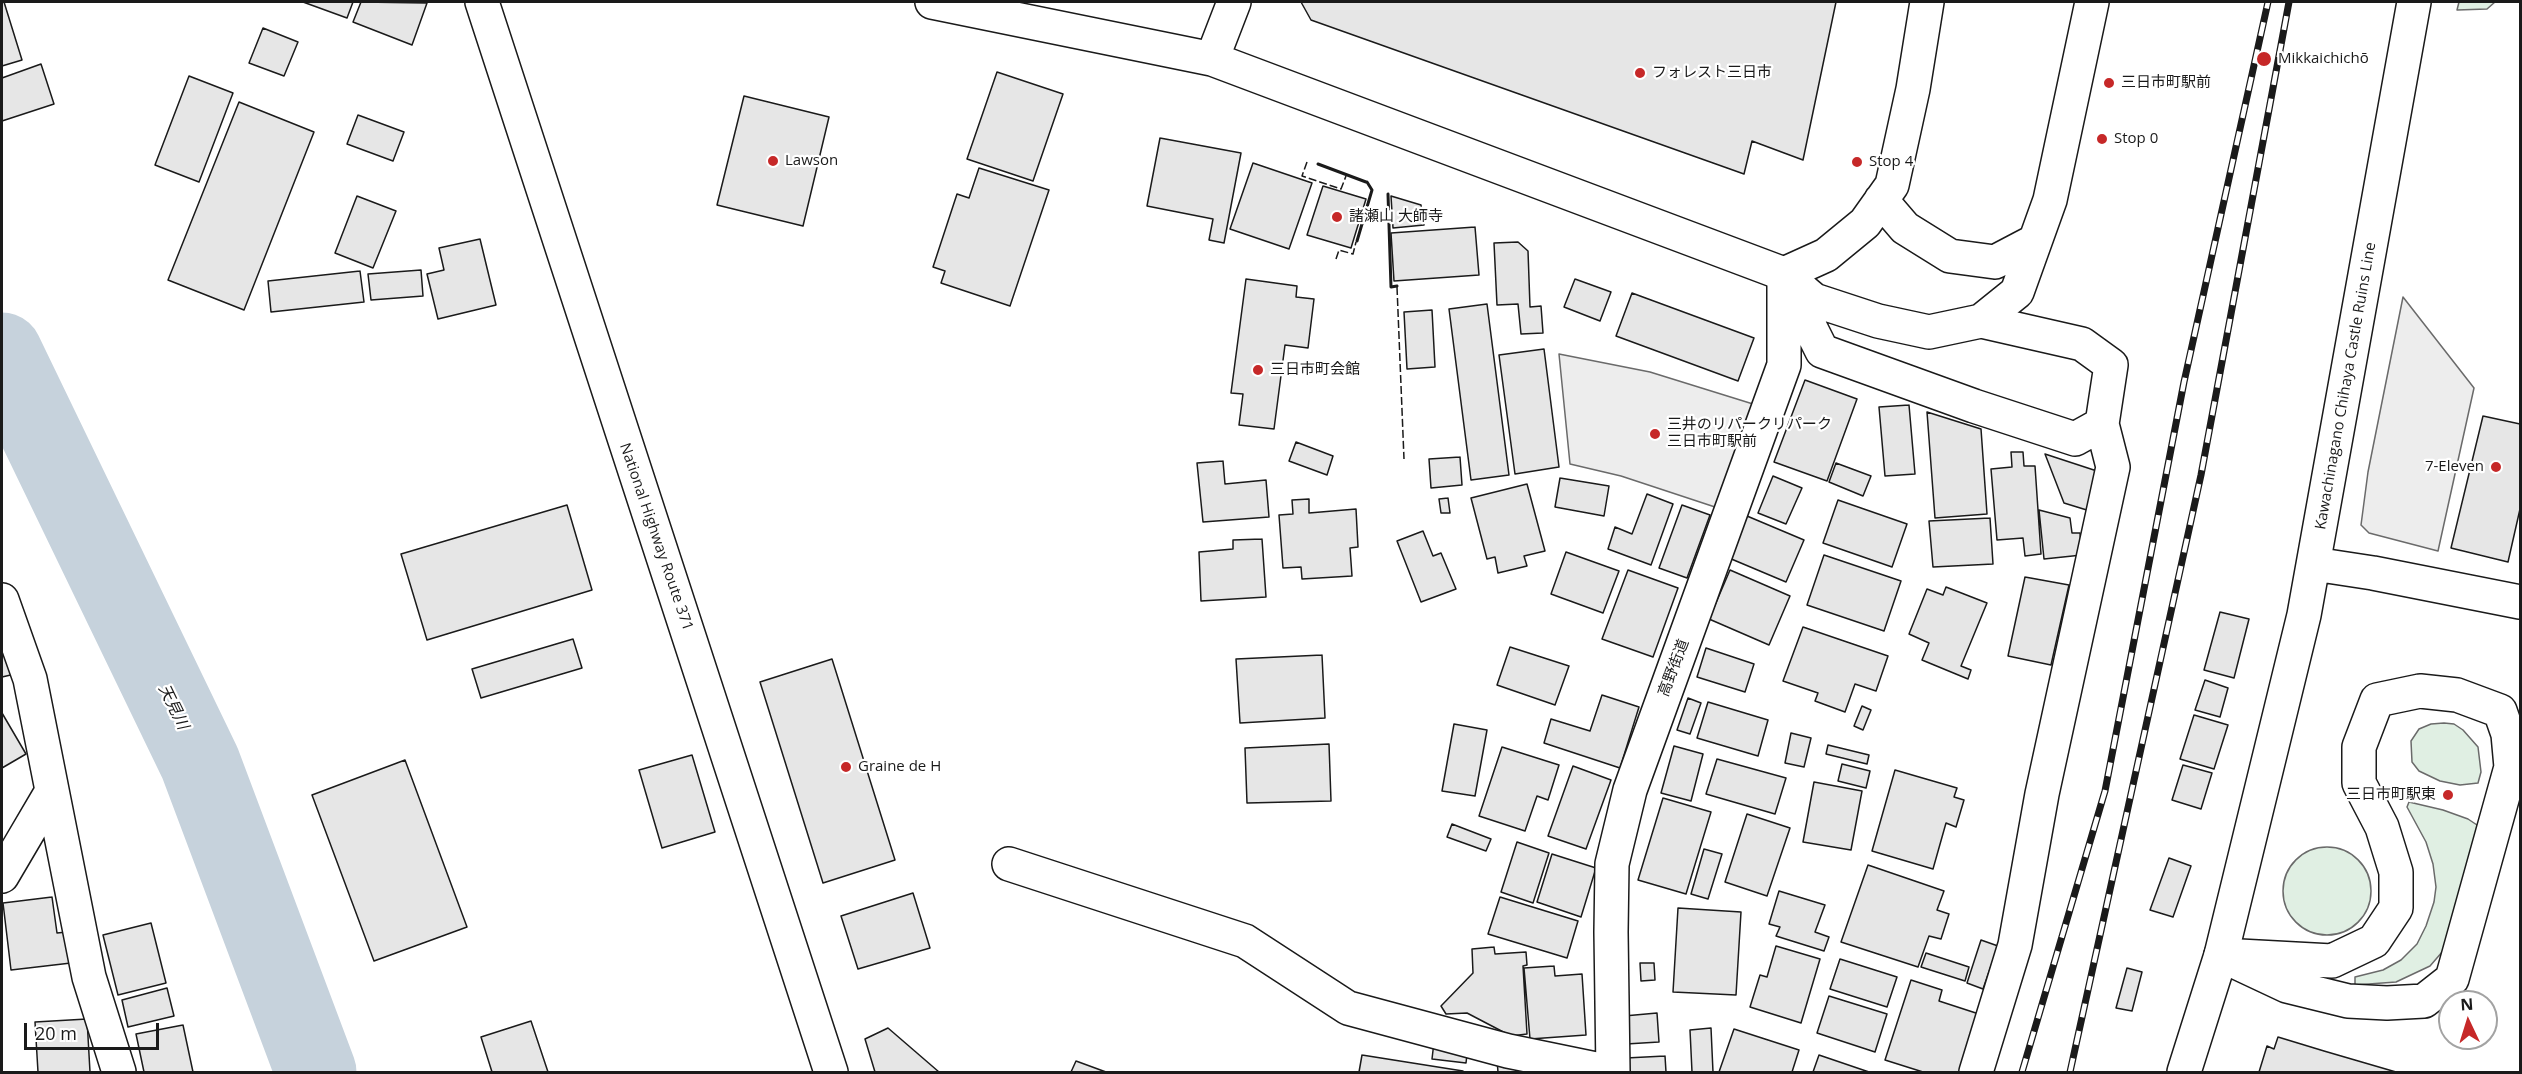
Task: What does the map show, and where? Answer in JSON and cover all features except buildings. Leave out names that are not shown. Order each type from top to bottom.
[{"type":"main road","name":"National Highway Route 371","points":[[482,2],[831,1072]]},
{"type":"main road","points":[[932,2],[1212,59],[1784,274],[1814,300],[1878,321],[1929,332],[1981,321],[2082,344],[2111,365],[2102,424],[2113,467],[2042,794],[2015,945],[1976,1072]]},
{"type":"main road","points":[[1212,59],[1234,2]]},
{"type":"main road","points":[[1784,274],[1826,255],[1865,223],[1892,185],[1914,90],[1927,2]]},
{"type":"main road","points":[[1981,321],[2016,292],[2050,200],[2092,2]]},
{"type":"main road","name":"Kawachinagano Chihaya Castle Ruins Line","points":[[2184,1072],[2221,955],[2304,615],[2414,2]]},
{"type":"main road","points":[[1881,200],[1905,228],[1950,256],[1995,262],[2035,241]]},
{"type":"main road","points":[[1784,274],[1822,351],[1974,406],[2075,439],[2102,424]]},
{"type":"main road","name":"高野街道","points":[[1612,1072],[1612,864],[1629,790],[1784,365],[1784,274]]},
{"type":"main road","points":[[2314,564],[2373,573],[2520,602]]},
{"type":"main road","points":[[2,600],[30,679],[89,977],[119,1072]]},
{"type":"main road","points":[[2420,691],[2457,695],[2500,711],[2508,734],[2511,767],[2451,979],[2424,1001],[2387,1003],[2348,1001],[2288,986],[2221,955],[2332,961],[2374,941],[2396,908],[2396,872],[2382,827],[2359,783],[2359,747],[2377,700],[2420,691]]},
{"type":"main road","points":[[2,876],[52,791]]},
{"type":"main road","points":[[1009,864],[1245,941],[1348,1008],[1508,1051],[1612,1072]]},
{"type":"green space","points":[[2459,2],[2495,2],[2487,9],[2457,10]]},
{"type":"green space","points":[[2431,724],[2454,724],[2463,730],[2478,747],[2481,772],[2478,783],[2460,785],[2440,781],[2419,771],[2412,762],[2411,741],[2419,729]]},
{"type":"green space","points":[[2409,802],[2443,810],[2468,819],[2477,825],[2470,875],[2443,951],[2430,966],[2396,982],[2355,985],[2355,977],[2383,970],[2401,960],[2417,944],[2434,902],[2436,887],[2433,864],[2426,842],[2407,807]]},
{"type":"green space","points":[[2327,847],[2344,851],[2358,860],[2367,874],[2371,891],[2367,908],[2358,922],[2344,931],[2327,935],[2310,931],[2296,922],[2287,908],[2283,891],[2287,874],[2296,860],[2310,851]]},
{"type":"shaded area","points":[[2403,297],[2474,388],[2438,551],[2369,533],[2361,525],[2368,472]]},
{"type":"shaded area","name":"三井のリパークリパーク 三日市町駅前","points":[[1559,354],[1650,372],[1753,404],[1718,508],[1621,476],[1570,464]]},
{"type":"waterway","name":"天見川","points":[[2,353],[200,763],[316,1072]]},
{"type":"railway","points":[[2022,1072],[2105,791],[2184,382],[2268,2]]},
{"type":"railway","points":[[2070,1072],[2201,475],[2289,2]]},
{"type":"fence","points":[[1307,162],[1302,176],[1341,189],[1346,176]]},
{"type":"fence","points":[[1336,259],[1339,250],[1353,254],[1356,242]]},
{"type":"fence","points":[[1397,287],[1404,459]]},
{"type":"wall","points":[[1318,164],[1366,182]]},
{"type":"wall","points":[[1357,241],[1372,190],[1367,182]]},
{"type":"wall","points":[[1388,194],[1391,287],[1397,286]]},
{"type":"place","name":"Mikkaichichō","points":[[2264,59]]},
{"type":"place","name":"フォレスト三日市","points":[[1640,73]]},
{"type":"place","name":"三日市町駅前","points":[[2109,83]]},
{"type":"place","name":"Stop 0","points":[[2102,139]]},
{"type":"place","name":"Lawson","points":[[773,161]]},
{"type":"place","name":"Stop 4","points":[[1857,162]]},
{"type":"place","name":"諸瀬山 大師寺","points":[[1337,217]]},
{"type":"place","name":"三日市町会館","points":[[1258,370]]},
{"type":"place","name":"三井のリパークリパーク 三日市町駅前","points":[[1655,434]]},
{"type":"place","name":"7-Eleven","points":[[2496,467]]},
{"type":"place","name":"Graine de H","points":[[846,767]]},
{"type":"place","name":"三日市町駅東","points":[[2448,795]]}]
